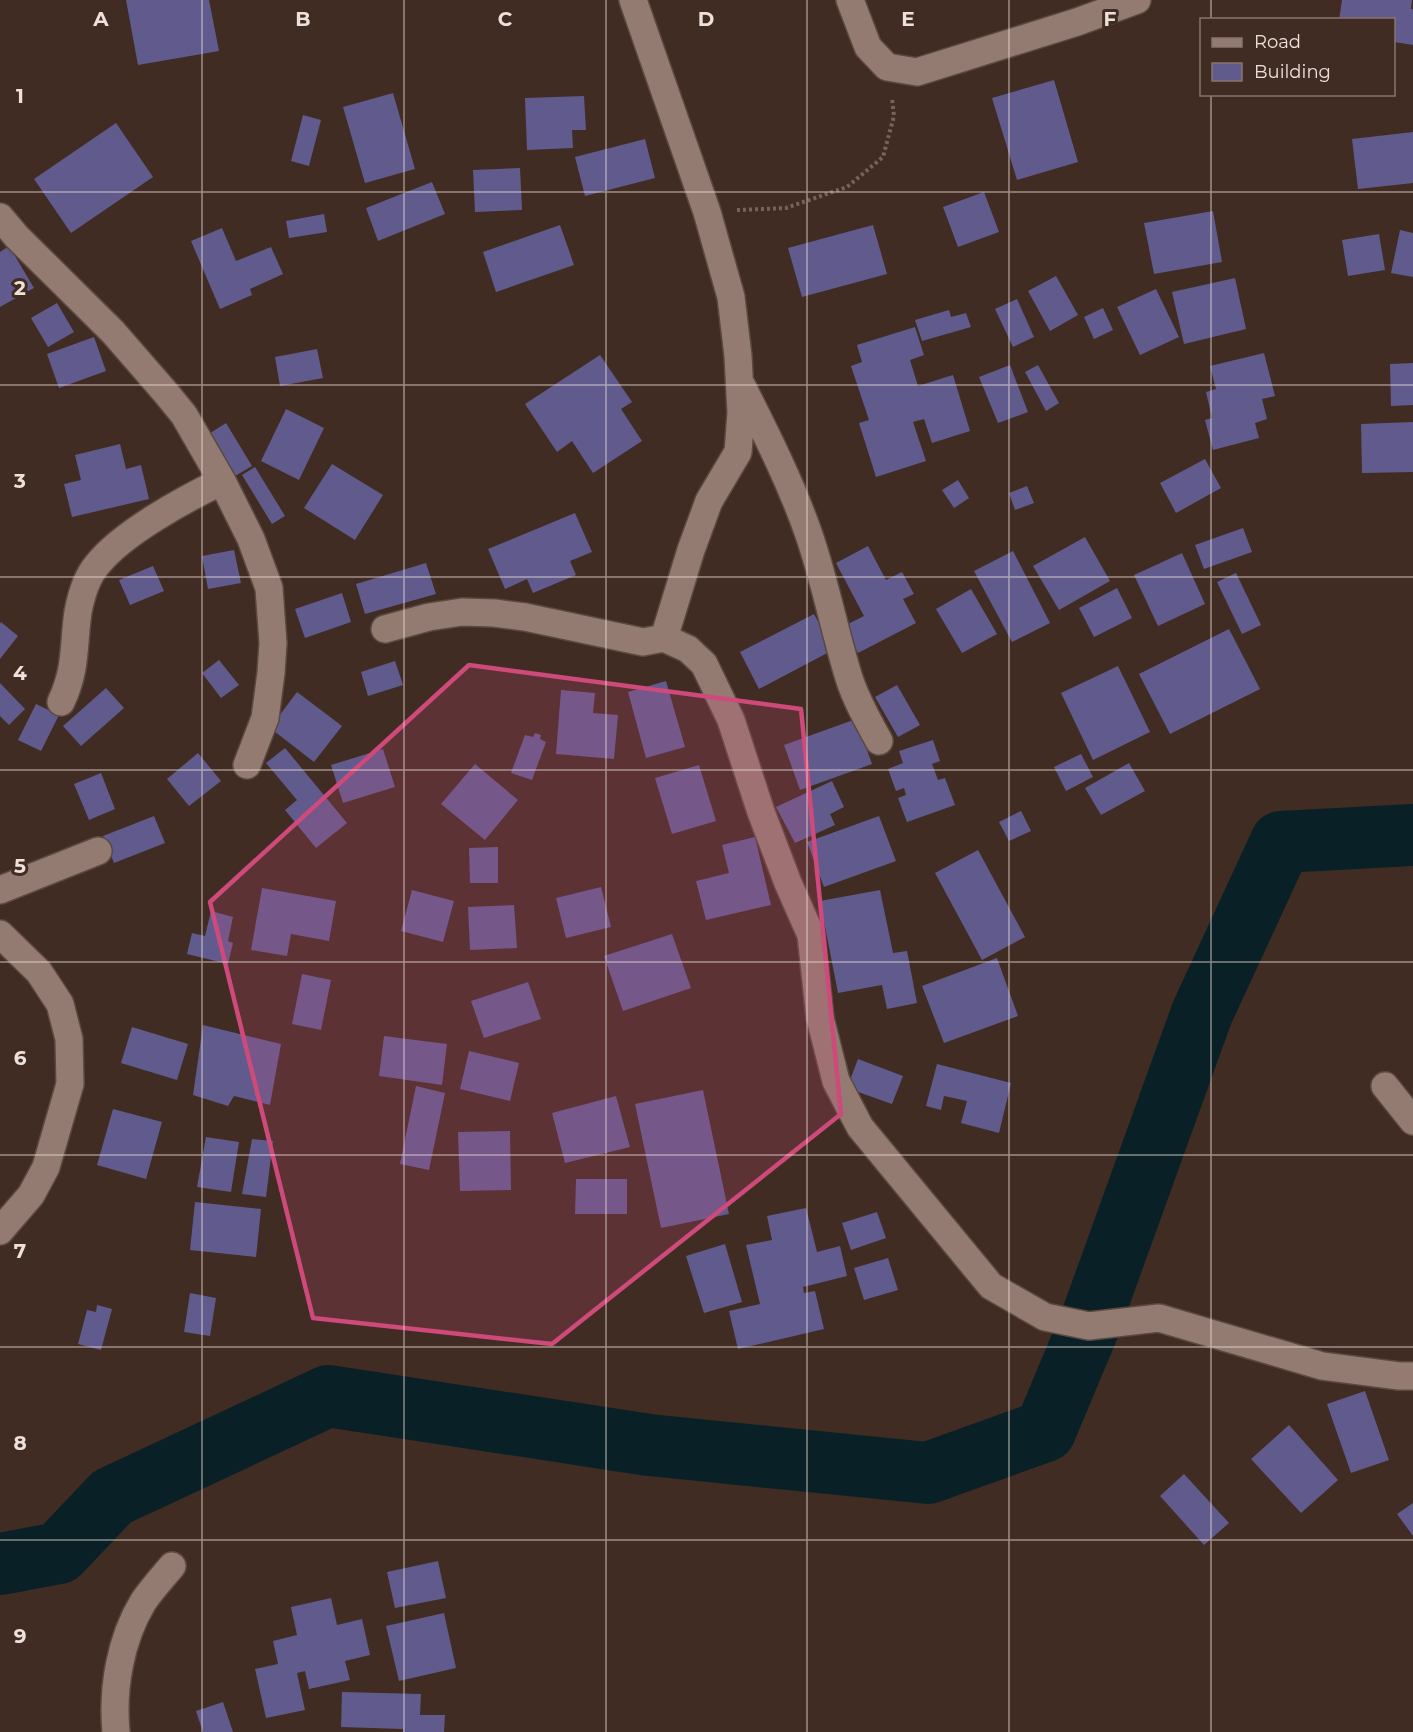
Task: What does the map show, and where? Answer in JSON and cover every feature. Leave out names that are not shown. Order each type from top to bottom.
[{"type":"street","points":[[633,0],[707,212],[731,297],[741,413],[738,452],[709,501],[691,550],[664,638]]},
{"type":"street","points":[[850,0],[868,47],[887,68],[917,72],[1065,26],[1137,0]]},
{"type":"street","points":[[0,217],[17,237],[113,332],[184,415],[222,481],[251,539],[268,588],[273,643],[264,718],[247,765]]},
{"type":"street","points":[[739,379],[781,463],[808,532],[849,680],[862,711],[879,741]]},
{"type":"street","points":[[61,702],[74,665],[81,602],[86,582],[96,566],[113,549],[161,515],[222,481]]},
{"type":"street","points":[[386,629],[429,617],[462,612],[483,613],[557,623],[643,642],[664,638],[688,649],[704,664],[731,720],[761,812],[788,884],[811,935],[820,1018],[836,1081],[860,1127],[991,1286],[1045,1317],[1089,1326],[1159,1318],[1323,1366],[1413,1376]]},
{"type":"street","points":[[0,890],[98,851]]},
{"type":"street","points":[[0,934],[39,972],[60,1004],[69,1039],[70,1084],[46,1167],[31,1195],[0,1231]]},
{"type":"street","points":[[1385,1086],[1413,1121]]},
{"type":"street","points":[[116,1732],[114,1711],[117,1680],[127,1635],[143,1602],[172,1566]]},
{"type":"path","points":[[707,212],[786,208],[848,187],[883,158],[894,116],[887,68]]},
{"type":"highlighted area","points":[[469,665],[801,709],[841,1114],[552,1344],[313,1318],[210,902]]},
{"type":"building","points":[[126,0],[209,0],[219,51],[138,65]]},
{"type":"building","points":[[1342,0],[1412,0],[1413,45],[1395,42],[1395,18],[1339,18]]},
{"type":"building","points":[[1054,80],[1078,162],[1017,180],[992,98]]},
{"type":"building","points":[[393,93],[415,169],[365,183],[343,107]]},
{"type":"building","points":[[584,96],[586,130],[572,130],[573,148],[527,150],[525,98]]},
{"type":"building","points":[[303,115],[321,120],[309,166],[291,161]]},
{"type":"building","points":[[116,123],[153,177],[71,233],[34,179]]},
{"type":"building","points":[[1413,132],[1413,183],[1358,189],[1352,139]]},
{"type":"building","points":[[645,139],[655,178],[585,196],[575,157]]},
{"type":"building","points":[[520,168],[522,210],[475,212],[473,170]]},
{"type":"building","points":[[432,182],[445,214],[378,241],[366,208]]},
{"type":"building","points":[[984,192],[999,232],[958,247],[943,207]]},
{"type":"building","points":[[1213,211],[1222,262],[1154,274],[1144,223]]},
{"type":"building","points":[[324,214],[327,232],[289,238],[286,221]]},
{"type":"building","points":[[560,225],[574,265],[496,292],[483,252]]},
{"type":"building","points":[[873,225],[887,274],[802,297],[788,248]]},
{"type":"building","points":[[222,228],[236,261],[271,247],[283,274],[250,289],[252,295],[220,309],[191,241]]},
{"type":"building","points":[[1400,230],[1413,233],[1413,277],[1391,273]]},
{"type":"building","points":[[1379,234],[1385,270],[1348,276],[1342,240]]},
{"type":"building","points":[[9,246],[34,288],[0,307],[0,252]]},
{"type":"building","points":[[1056,276],[1078,315],[1050,331],[1028,291]]},
{"type":"building","points":[[1235,278],[1246,329],[1184,344],[1172,292]]},
{"type":"building","points":[[1156,289],[1179,337],[1140,355],[1117,307]]},
{"type":"building","points":[[1017,299],[1034,337],[1013,347],[995,309]]},
{"type":"building","points":[[57,303],[74,332],[48,347],[31,318]]},
{"type":"building","points":[[1103,308],[1113,330],[1094,339],[1084,317]]},
{"type":"building","points":[[949,310],[951,317],[966,313],[971,327],[922,341],[915,320]]},
{"type":"building","points":[[915,327],[924,355],[910,360],[918,386],[953,375],[970,431],[932,443],[924,419],[913,422],[926,461],[876,477],[859,423],[869,420],[851,366],[862,362],[857,345]]},
{"type":"building","points":[[94,337],[106,371],[59,388],[47,354]]},
{"type":"building","points":[[317,349],[323,378],[280,386],[275,357]]},
{"type":"building","points":[[1264,353],[1275,396],[1262,399],[1267,419],[1255,423],[1259,438],[1213,450],[1205,420],[1212,418],[1206,392],[1216,389],[1210,366]]},
{"type":"building","points":[[600,355],[632,402],[621,409],[642,441],[593,473],[572,441],[557,452],[525,404]]},
{"type":"building","points":[[1413,363],[1413,405],[1391,406],[1390,364]]},
{"type":"building","points":[[1010,365],[1028,412],[998,423],[979,377]]},
{"type":"building","points":[[1038,365],[1059,403],[1046,411],[1025,372]]},
{"type":"building","points":[[286,409],[324,428],[299,480],[261,461]]},
{"type":"building","points":[[1413,422],[1413,472],[1362,473],[1361,424]]},
{"type":"building","points":[[226,423],[252,466],[230,479],[204,437]]},
{"type":"building","points":[[120,444],[126,469],[141,465],[149,499],[72,517],[64,484],[81,480],[75,455]]},
{"type":"building","points":[[1205,459],[1221,488],[1176,513],[1160,483]]},
{"type":"building","points":[[332,464],[383,495],[355,540],[304,508]]},
{"type":"building","points":[[255,467],[285,516],[272,524],[242,475]]},
{"type":"building","points":[[958,480],[969,498],[954,508],[942,490]]},
{"type":"building","points":[[1027,486],[1034,503],[1015,510],[1009,493]]},
{"type":"building","points":[[575,513],[592,552],[570,561],[576,575],[533,593],[527,579],[505,589],[488,549]]},
{"type":"building","points":[[1243,528],[1252,552],[1204,569],[1195,545]]},
{"type":"building","points":[[1085,537],[1110,581],[1059,610],[1033,566]]},
{"type":"building","points":[[868,546],[886,580],[902,572],[914,594],[903,599],[916,623],[858,653],[844,626],[864,616],[836,563]]},
{"type":"building","points":[[234,550],[241,583],[208,589],[202,556]]},
{"type":"building","points":[[1013,551],[1050,623],[1012,642],[974,571]]},
{"type":"building","points":[[1182,553],[1205,604],[1158,626],[1134,575]]},
{"type":"building","points":[[426,563],[436,594],[365,614],[356,584]]},
{"type":"building","points":[[153,566],[164,591],[130,605],[119,580]]},
{"type":"building","points":[[1236,573],[1261,625],[1242,634],[1217,582]]},
{"type":"building","points":[[1117,588],[1132,618],[1094,637],[1079,608]]},
{"type":"building","points":[[971,589],[997,634],[962,653],[936,609]]},
{"type":"building","points":[[342,593],[351,622],[305,638],[295,609]]},
{"type":"building","points":[[814,614],[833,650],[759,689],[740,652]]},
{"type":"building","points":[[1,622],[18,636],[0,659],[0,624]]},
{"type":"building","points":[[1229,629],[1260,689],[1170,734],[1139,674]]},
{"type":"building","points":[[219,660],[239,685],[221,698],[202,673]]},
{"type":"building","points":[[395,661],[403,685],[368,696],[361,672]]},
{"type":"building","points":[[1118,666],[1150,732],[1093,760],[1061,693]]},
{"type":"building","points":[[666,681],[685,747],[646,758],[628,692]]},
{"type":"building","points":[[0,683],[25,709],[9,725],[0,716]]},
{"type":"building","points":[[897,685],[920,725],[898,737],[875,697]]},
{"type":"building","points":[[106,688],[124,708],[81,746],[63,726]]},
{"type":"building","points":[[561,690],[595,693],[593,713],[618,715],[614,759],[556,754]]},
{"type":"building","points":[[297,692],[342,726],[314,762],[270,728]]},
{"type":"building","points":[[36,704],[59,715],[41,751],[18,740]]},
{"type":"building","points":[[856,719],[872,764],[800,790],[784,745]]},
{"type":"building","points":[[535,733],[541,735],[540,739],[546,742],[532,780],[511,773],[525,735],[533,737]]},
{"type":"building","points":[[933,740],[940,761],[932,764],[938,780],[945,778],[955,805],[907,822],[898,798],[906,795],[904,788],[896,791],[888,769],[903,763],[899,751]]},
{"type":"building","points":[[285,748],[347,823],[316,848],[285,810],[297,800],[266,763]]},
{"type":"building","points":[[383,749],[395,787],[343,803],[331,765]]},
{"type":"building","points":[[198,753],[221,781],[189,806],[167,779]]},
{"type":"building","points":[[1081,754],[1093,777],[1066,791],[1054,767]]},
{"type":"building","points":[[1129,763],[1145,791],[1101,815],[1085,788]]},
{"type":"building","points":[[475,764],[518,800],[485,840],[441,804]]},
{"type":"building","points":[[699,765],[716,821],[672,834],[655,778]]},
{"type":"building","points":[[101,773],[115,809],[89,820],[74,784]]},
{"type":"building","points":[[832,781],[844,807],[830,814],[835,825],[795,843],[776,807]]},
{"type":"building","points":[[1021,811],[1031,831],[1009,841],[999,822]]},
{"type":"building","points":[[154,816],[165,843],[114,863],[103,836]]},
{"type":"building","points":[[879,816],[896,861],[824,887],[807,842]]},
{"type":"building","points":[[755,837],[771,905],[706,920],[696,881],[729,873],[722,845]]},
{"type":"building","points":[[498,847],[498,883],[470,883],[469,848]]},
{"type":"building","points":[[978,850],[1025,937],[982,960],[935,873]]},
{"type":"building","points":[[601,887],[611,927],[566,938],[556,898]]},
{"type":"building","points":[[262,888],[336,901],[329,941],[291,934],[287,956],[251,950]]},
{"type":"building","points":[[412,890],[454,901],[443,942],[401,931]]},
{"type":"building","points":[[880,890],[893,953],[907,951],[917,1003],[887,1009],[882,985],[838,993],[820,901]]},
{"type":"building","points":[[514,905],[517,948],[470,950],[468,907]]},
{"type":"building","points":[[211,911],[233,917],[228,941],[233,943],[228,964],[187,954],[192,933],[205,936]]},
{"type":"building","points":[[672,934],[691,988],[623,1011],[604,956]]},
{"type":"building","points":[[997,958],[1018,1016],[944,1043],[922,986]]},
{"type":"building","points":[[302,974],[331,980],[321,1030],[292,1024]]},
{"type":"building","points":[[528,982],[541,1019],[484,1038],[471,1001]]},
{"type":"building","points":[[203,1025],[281,1044],[270,1105],[234,1096],[228,1106],[193,1095]]},
{"type":"building","points":[[132,1027],[188,1044],[177,1080],[121,1063]]},
{"type":"building","points":[[384,1036],[447,1044],[442,1085],[379,1076]]},
{"type":"building","points":[[469,1051],[519,1063],[510,1101],[460,1089]]},
{"type":"building","points":[[858,1059],[903,1076],[892,1104],[847,1088]]},
{"type":"building","points":[[937,1064],[1011,1083],[999,1133],[961,1123],[967,1101],[944,1096],[941,1110],[926,1106]]},
{"type":"building","points":[[416,1086],[445,1093],[429,1170],[400,1164]]},
{"type":"building","points":[[703,1090],[729,1214],[661,1228],[635,1104]]},
{"type":"building","points":[[616,1096],[630,1147],[565,1163],[552,1113]]},
{"type":"building","points":[[113,1109],[162,1122],[146,1179],[97,1165]]},
{"type":"building","points":[[510,1131],[511,1190],[460,1191],[458,1132]]},
{"type":"building","points":[[206,1137],[239,1142],[231,1192],[197,1187]]},
{"type":"building","points":[[252,1139],[273,1141],[266,1197],[242,1194]]},
{"type":"building","points":[[576,1179],[627,1179],[627,1214],[575,1214]]},
{"type":"building","points":[[195,1202],[261,1209],[256,1257],[190,1250]]},
{"type":"building","points":[[806,1208],[817,1252],[840,1246],[847,1276],[803,1287],[804,1293],[815,1291],[824,1329],[738,1349],[729,1311],[760,1304],[746,1245],[772,1240],[767,1216]]},
{"type":"building","points":[[877,1212],[886,1238],[851,1250],[842,1223]]},
{"type":"building","points":[[725,1244],[742,1302],[704,1313],[686,1256]]},
{"type":"building","points":[[888,1258],[898,1290],[864,1300],[854,1268]]},
{"type":"building","points":[[190,1293],[216,1298],[210,1336],[184,1332]]},
{"type":"building","points":[[97,1305],[112,1309],[101,1350],[78,1344],[87,1310],[96,1312]]},
{"type":"building","points":[[1365,1391],[1389,1460],[1351,1473],[1327,1404]]},
{"type":"building","points":[[1289,1425],[1338,1480],[1301,1513],[1251,1459]]},
{"type":"building","points":[[1184,1474],[1229,1523],[1204,1545],[1160,1496]]},
{"type":"building","points":[[1413,1503],[1413,1536],[1397,1514]]},
{"type":"building","points":[[438,1561],[446,1598],[395,1608],[387,1572]]},
{"type":"building","points":[[331,1598],[337,1625],[362,1619],[370,1655],[345,1661],[350,1680],[309,1689],[305,1671],[297,1673],[305,1710],[266,1718],[255,1669],[278,1664],[273,1641],[297,1635],[291,1607]]},
{"type":"building","points":[[444,1613],[456,1668],[399,1681],[386,1626]]},
{"type":"building","points":[[342,1692],[421,1694],[420,1715],[445,1715],[444,1732],[403,1732],[403,1729],[341,1727]]},
{"type":"building","points":[[223,1702],[233,1732],[203,1732],[196,1711]]},
{"type":"waterway","points":[[0,1564],[59,1553],[112,1497],[328,1396],[649,1445],[928,1473],[1045,1431],[1089,1326],[1202,1013],[1281,842],[1413,835]]}]
